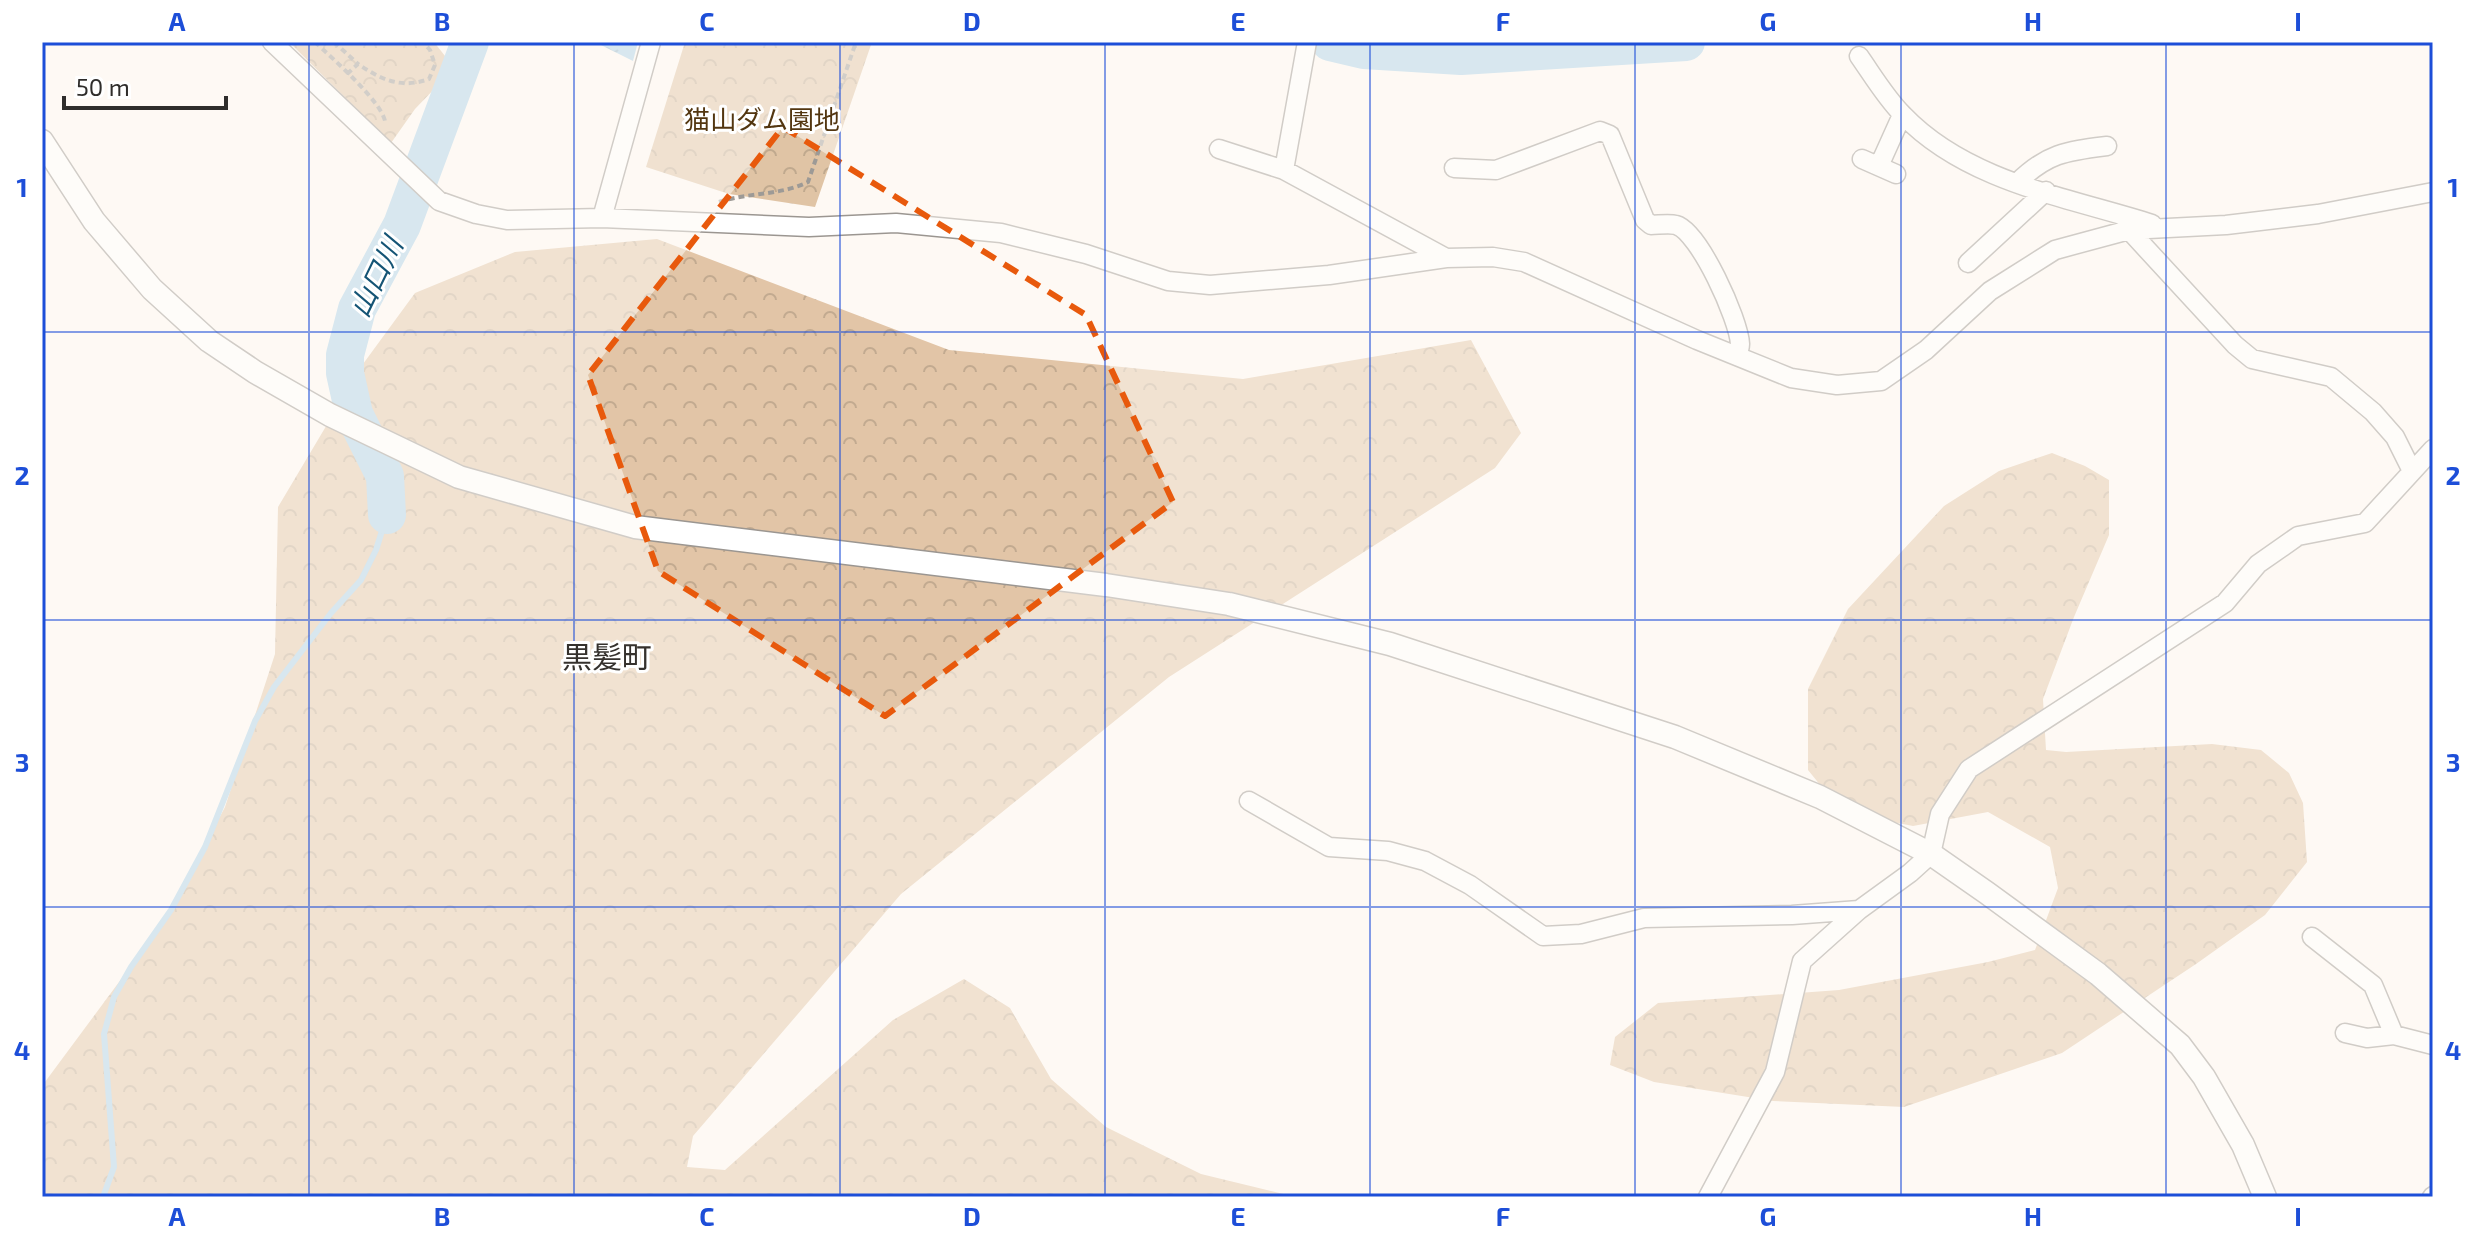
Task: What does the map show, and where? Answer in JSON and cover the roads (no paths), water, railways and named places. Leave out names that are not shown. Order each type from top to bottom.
[{"type":"street","points":[[272,42],[439,201],[476,214],[507,220],[602,218],[809,227],[896,223],[1001,233],[1086,254],[1168,281],[1210,285],[1329,275],[1446,258],[1493,257],[1524,262],[1791,378],[1837,385],[1881,381],[1926,350],[1990,291],[2055,250],[2129,230],[2318,214],[2433,192]]},
{"type":"street","points":[[602,218],[651,42]]},
{"type":"street","points":[[1284,170],[1307,42]]},
{"type":"street","points":[[1859,56],[1902,115],[1943,150],[1987,174],[2167,229]]},
{"type":"street","points":[[1879,166],[1902,115]]},
{"type":"street","points":[[1454,168],[1496,170],[1600,131],[1610,135],[1645,220],[1651,225],[1675,225],[1684,230],[1704,255],[1720,283],[1733,319],[1740,343],[1738,356]]},
{"type":"street","points":[[42,141],[94,221],[152,289],[209,341],[255,372],[330,415],[459,477],[635,527],[1075,581],[1229,604],[1390,644],[1675,737],[1820,797],[1931,854],[2098,974],[2180,1045],[2204,1077],[2243,1145],[2265,1197]]},
{"type":"street","points":[[2017,183],[2035,165],[2068,150],[2107,146]]},
{"type":"street","points":[[1219,149],[1284,170],[1446,258]]},
{"type":"street","points":[[1968,263],[2046,191]]},
{"type":"street","points":[[2129,230],[2235,345],[2252,359],[2331,377],[2373,412],[2395,437],[2411,469]]},
{"type":"street","points":[[1708,1197],[1775,1072],[1802,961],[1859,910],[1931,854],[1940,814],[1969,769],[2225,603],[2258,564],[2298,536],[2365,523],[2411,469],[2433,449]]},
{"type":"street","points":[[1249,801],[1329,847],[1388,851],[1425,861],[1470,885],[1543,936],[1581,934],[1644,918],[1792,915],[1859,910]]},
{"type":"street","points":[[2312,937],[2373,985],[2394,1035]]},
{"type":"street","points":[[2345,1033],[2367,1038],[2394,1035],[2433,1045]]},
{"type":"water","points":[[595,42],[638,42],[633,61]]},
{"type":"waterway","name":"山口川","points":[[387,515],[385,476],[354,414],[345,373],[345,355],[357,309],[402,225],[470,42]]},
{"type":"waterway","points":[[1330,42],[1364,50],[1461,56],[1686,42]]},
{"type":"waterway","points":[[103,1197],[114,1167],[104,1034],[114,997],[171,910],[205,847],[255,721],[274,687],[331,613],[361,580],[376,550],[387,515]]},
{"type":"district","name":"黒髪町","points":[[607,658]]},
{"type":"park label","name":"猫山ダム園地","points":[[762,120]]}]
